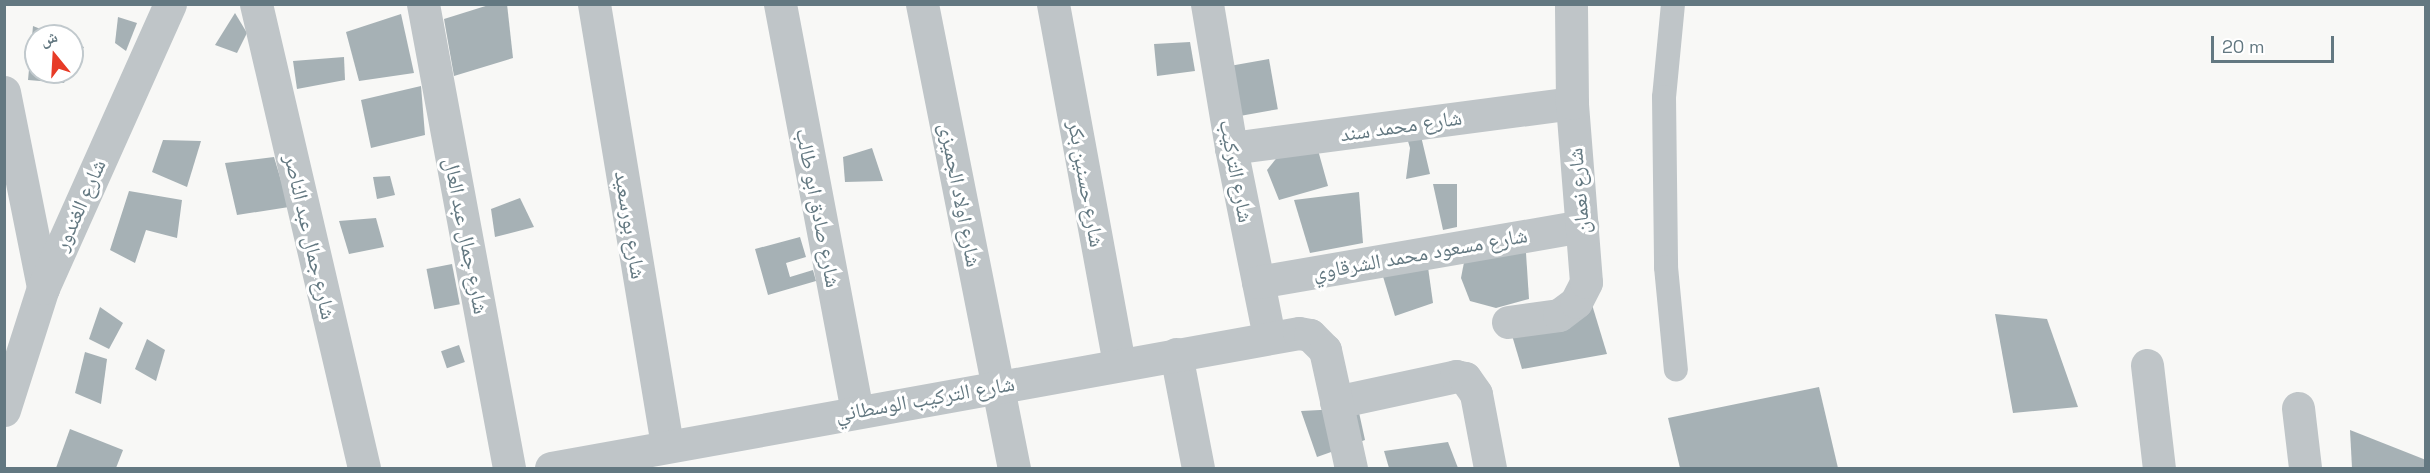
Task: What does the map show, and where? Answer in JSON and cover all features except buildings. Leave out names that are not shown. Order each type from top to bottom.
[{"type":"street","name":"شارع الغندور","points":[[4,410],[43,288],[170,4]]},
{"type":"street","name":"شارع جمال عبد الناصر","points":[[256,4],[364,468]]},
{"type":"street","name":"شارع جمال عبد العال","points":[[423,4],[509,468]]},
{"type":"street","name":"شارع بورسعيد","points":[[594,4],[667,446]]},
{"type":"street","name":"شارع صادق ابو طالب","points":[[780,4],[857,411]]},
{"type":"street","name":"شارع اولاد الجميزى","points":[[922,4],[1014,468]]},
{"type":"street","name":"شارع حسنين بكر","points":[[1053,4],[1119,364]]},
{"type":"street","name":"شارع التركيب","points":[[1207,4],[1231,148],[1257,282],[1284,335]]},
{"type":"street","name":"شارع نعمان","points":[[1508,322],[1559,315],[1576,302],[1586,282],[1572,103],[1571,4]]},
{"type":"street","points":[[4,92],[43,288]]},
{"type":"street","name":"شارع محمد سند","points":[[1231,148],[1572,103]]},
{"type":"street","name":"شارع مسعود محمد الشرقاوي","points":[[1257,282],[1582,226]]},
{"type":"street","points":[[1284,335],[1310,335],[1324,350],[1352,468]]},
{"type":"street","name":"شارع التركيب الوسطاني","points":[[551,468],[597,464],[667,446],[1284,335]]},
{"type":"street","points":[[1176,354],[1198,468]]},
{"type":"street","points":[[2147,365],[2159,468]]},
{"type":"street","points":[[1336,402],[1456,376],[1465,378],[1476,394],[1491,468]]},
{"type":"street","points":[[2298,408],[2305,468]]},
{"type":"lane","points":[[1673,4],[1664,97],[1666,267],[1676,370]]}]
